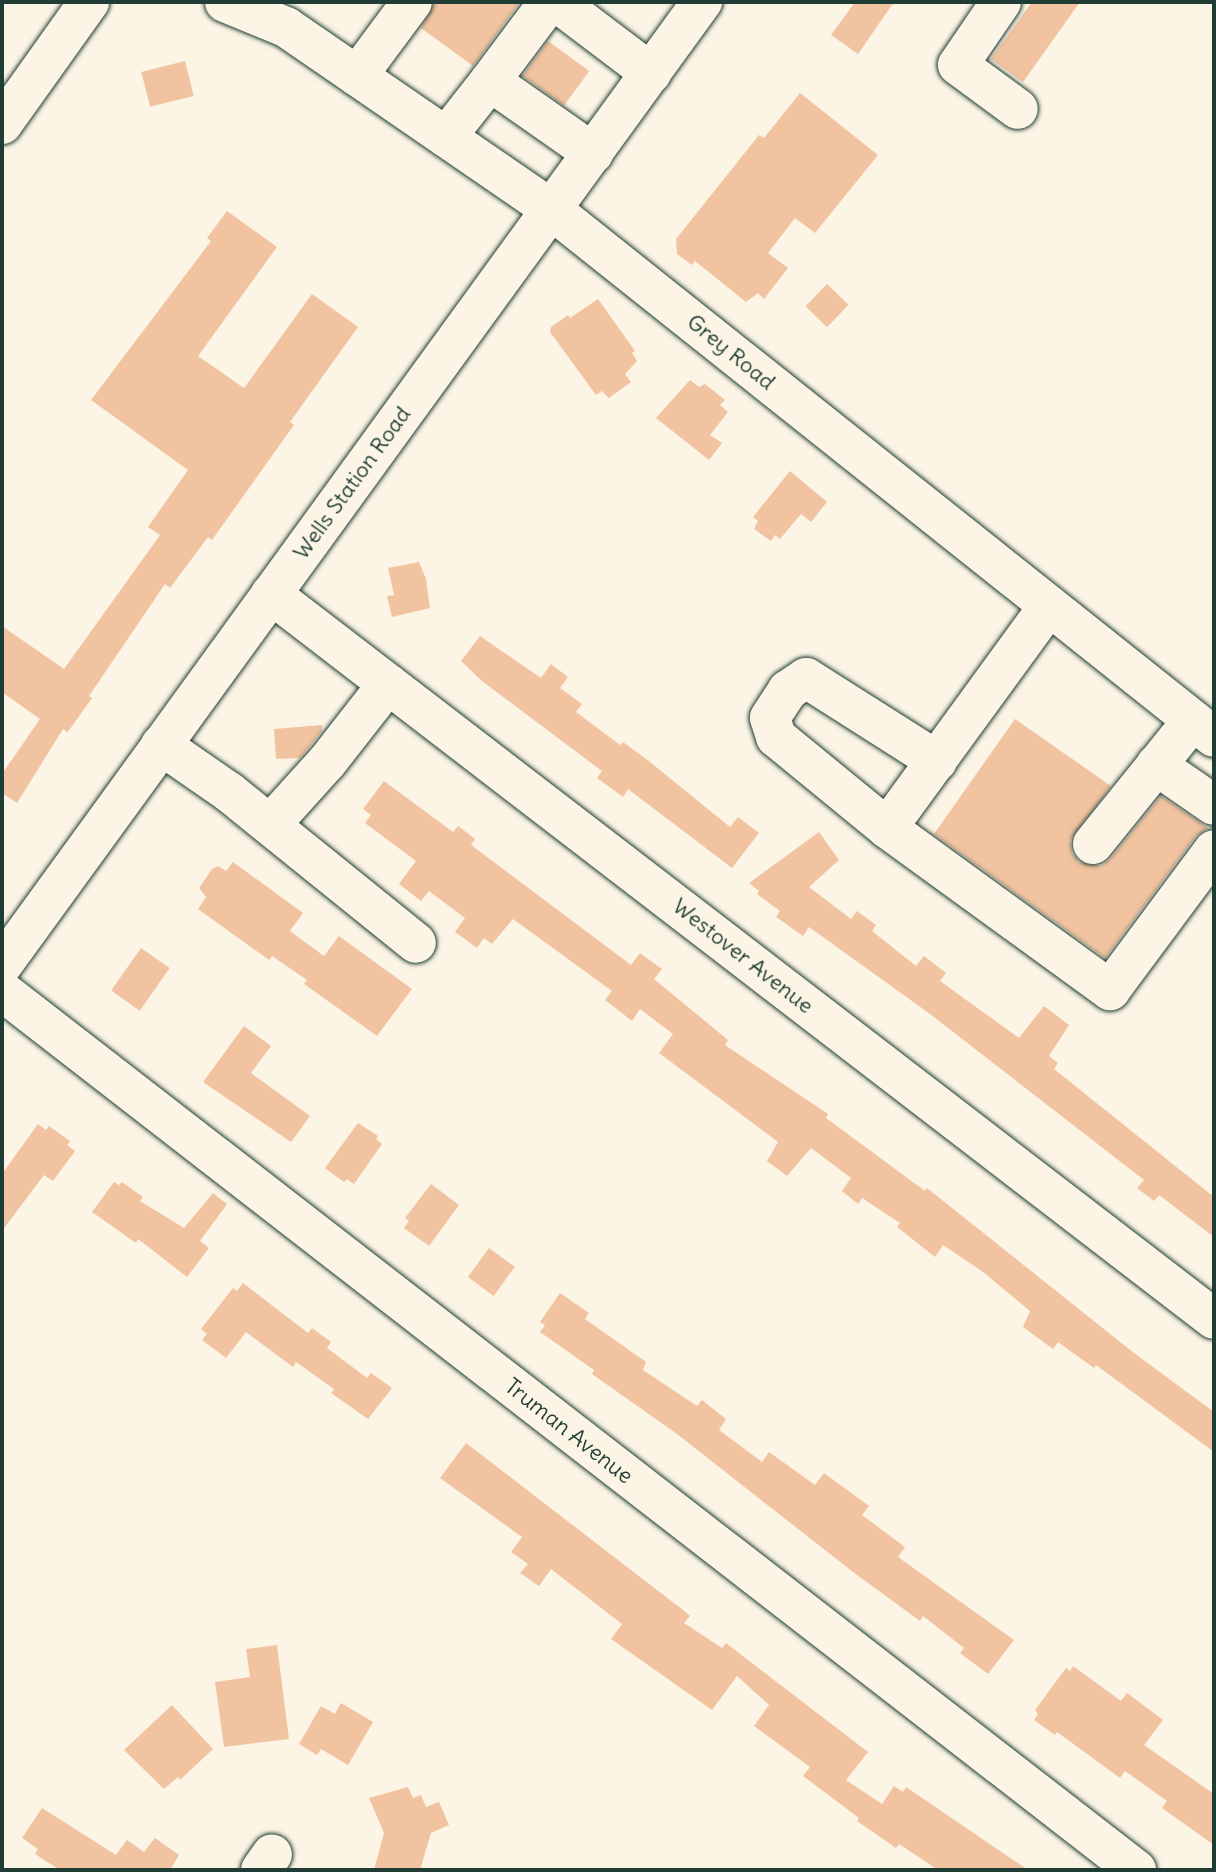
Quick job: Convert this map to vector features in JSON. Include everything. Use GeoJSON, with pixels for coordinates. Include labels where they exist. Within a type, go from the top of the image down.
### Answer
{"type":"FeatureCollection","features":[{"type":"Feature","properties":{"kind":"street"},"geometry":{"type":"LineString","coordinates":[[2,124],[89,2]]}},
{"type":"Feature","properties":{"kind":"street","name":"Grey Road"},"geometry":{"type":"LineString","coordinates":[[225,2],[286,27],[552,210],[1204,728]]}},
{"type":"Feature","properties":{"kind":"street"},"geometry":{"type":"LineString","coordinates":[[357,76],[412,2]]}},
{"type":"Feature","properties":{"kind":"street"},"geometry":{"type":"LineString","coordinates":[[446,137],[549,2]]}},
{"type":"Feature","properties":{"kind":"street"},"geometry":{"type":"LineString","coordinates":[[557,2],[651,73]]}},
{"type":"Feature","properties":{"kind":"street","name":"Wells Station Road"},"geometry":{"type":"LineString","coordinates":[[2,965],[702,2]]}},
{"type":"Feature","properties":{"kind":"street"},"geometry":{"type":"LineString","coordinates":[[1001,2],[958,65],[1018,109]]}},
{"type":"Feature","properties":{"kind":"street"},"geometry":{"type":"LineString","coordinates":[[490,81],[593,153]]}},
{"type":"Feature","properties":{"kind":"street","name":"Westover Avenue"},"geometry":{"type":"LineString","coordinates":[[271,594],[1214,1319]]}},
{"type":"Feature","properties":{"kind":"street"},"geometry":{"type":"LineString","coordinates":[[887,828],[1049,606]]}},
{"type":"Feature","properties":{"kind":"street"},"geometry":{"type":"LineString","coordinates":[[937,761],[806,678],[788,690],[770,718],[776,737],[887,828],[1110,990],[1214,850]]}},
{"type":"Feature","properties":{"kind":"street"},"geometry":{"type":"LineString","coordinates":[[270,825],[327,762],[388,684]]}},
{"type":"Feature","properties":{"kind":"street"},"geometry":{"type":"LineString","coordinates":[[1093,844],[1156,765],[1204,728]]}},
{"type":"Feature","properties":{"kind":"street"},"geometry":{"type":"LineString","coordinates":[[161,745],[270,825],[416,943]]}},
{"type":"Feature","properties":{"kind":"street"},"geometry":{"type":"LineString","coordinates":[[1156,765],[1214,805]]}},
{"type":"Feature","properties":{"kind":"street","name":"Truman Avenue"},"geometry":{"type":"LineString","coordinates":[[2,991],[1136,1870]]}},
{"type":"Feature","properties":{"kind":"building"},"geometry":{"type":"Polygon","coordinates":[[[435,2],[520,2],[473,66],[421,28],[435,2]]]}},
{"type":"Feature","properties":{"kind":"building"},"geometry":{"type":"Polygon","coordinates":[[[855,2],[894,2],[858,54],[831,35],[855,2]]]}},
{"type":"Feature","properties":{"kind":"building"},"geometry":{"type":"Polygon","coordinates":[[[1032,2],[1080,2],[1023,82],[991,59],[1032,2]]]}},
{"type":"Feature","properties":{"kind":"building"},"geometry":{"type":"Polygon","coordinates":[[[548,41],[589,71],[564,106],[523,76],[548,41]]]}},
{"type":"Feature","properties":{"kind":"building"},"geometry":{"type":"Polygon","coordinates":[[[185,61],[194,96],[150,107],[141,72],[185,61]]]}},
{"type":"Feature","properties":{"kind":"building"},"geometry":{"type":"Polygon","coordinates":[[[800,93],[878,155],[815,233],[795,218],[768,253],[788,268],[764,299],[758,293],[746,302],[695,261],[692,265],[677,254],[676,239],[759,135],[764,138],[800,93]]]}},
{"type":"Feature","properties":{"kind":"building"},"geometry":{"type":"Polygon","coordinates":[[[227,211],[277,247],[198,356],[244,388],[312,294],[358,327],[290,422],[294,425],[212,540],[208,537],[170,588],[165,584],[89,696],[92,698],[70,729],[67,732],[63,729],[17,803],[2,793],[2,774],[40,719],[2,692],[2,626],[64,669],[160,535],[148,527],[188,470],[91,400],[211,241],[207,238],[227,211]]]}},
{"type":"Feature","properties":{"kind":"building"},"geometry":{"type":"Polygon","coordinates":[[[827,284],[849,305],[827,327],[805,306],[827,284]]]}},
{"type":"Feature","properties":{"kind":"building"},"geometry":{"type":"Polygon","coordinates":[[[598,299],[635,351],[632,353],[637,361],[625,374],[631,382],[609,398],[602,391],[596,395],[550,332],[551,327],[568,315],[570,318],[598,299]]]}},
{"type":"Feature","properties":{"kind":"building"},"geometry":{"type":"Polygon","coordinates":[[[690,380],[699,387],[705,384],[725,400],[720,405],[728,412],[710,435],[722,443],[709,460],[656,418],[690,380]]]}},
{"type":"Feature","properties":{"kind":"building"},"geometry":{"type":"Polygon","coordinates":[[[790,471],[827,502],[811,522],[801,514],[780,539],[775,535],[771,541],[754,529],[758,521],[753,517],[790,471]]]}},
{"type":"Feature","properties":{"kind":"building"},"geometry":{"type":"Polygon","coordinates":[[[419,562],[426,579],[430,608],[392,617],[387,596],[394,595],[388,568],[419,562]]]}},
{"type":"Feature","properties":{"kind":"building"},"geometry":{"type":"Polygon","coordinates":[[[480,636],[541,678],[551,664],[568,677],[560,688],[582,704],[576,712],[620,745],[623,742],[650,762],[730,827],[738,817],[759,833],[732,868],[628,789],[623,797],[597,778],[602,771],[482,681],[461,661],[480,636]]]}},
{"type":"Feature","properties":{"kind":"building"},"geometry":{"type":"Polygon","coordinates":[[[1015,719],[1111,786],[1070,840],[1072,853],[1079,862],[1101,866],[1110,859],[1161,796],[1208,828],[1196,836],[1105,958],[934,834],[1015,719]]]}},
{"type":"Feature","properties":{"kind":"building"},"geometry":{"type":"Polygon","coordinates":[[[322,725],[322,731],[300,758],[276,759],[274,729],[322,725]]]}},
{"type":"Feature","properties":{"kind":"building"},"geometry":{"type":"Polygon","coordinates":[[[384,781],[453,832],[458,826],[475,839],[471,845],[631,965],[640,953],[662,969],[654,979],[728,1040],[725,1045],[828,1114],[826,1118],[925,1191],[927,1188],[1134,1353],[1214,1412],[1214,1452],[1096,1365],[1094,1368],[1058,1342],[1053,1349],[1023,1327],[1030,1311],[983,1272],[943,1245],[935,1257],[897,1227],[900,1223],[862,1198],[858,1204],[842,1191],[851,1178],[811,1148],[787,1176],[767,1161],[778,1142],[659,1053],[673,1034],[640,1009],[632,1021],[605,1000],[612,991],[513,919],[492,944],[484,938],[477,948],[455,932],[465,918],[429,891],[421,901],[399,884],[416,861],[365,823],[371,815],[363,809],[384,781]]]}},
{"type":"Feature","properties":{"kind":"building"},"geometry":{"type":"Polygon","coordinates":[[[819,832],[839,860],[809,887],[851,919],[857,911],[876,925],[872,931],[916,966],[924,956],[946,973],[940,981],[1019,1038],[1044,1006],[1069,1025],[1049,1056],[1058,1063],[1054,1069],[1214,1197],[1214,1237],[1159,1195],[1154,1201],[1137,1188],[1144,1180],[930,1014],[809,927],[803,936],[776,917],[780,911],[757,894],[759,891],[749,883],[819,832]]]}},
{"type":"Feature","properties":{"kind":"building"},"geometry":{"type":"Polygon","coordinates":[[[233,862],[303,913],[290,931],[324,956],[339,936],[412,989],[377,1036],[304,984],[307,980],[272,956],[269,960],[198,909],[206,897],[199,888],[212,869],[218,866],[226,871],[233,862]]]}},
{"type":"Feature","properties":{"kind":"building"},"geometry":{"type":"Polygon","coordinates":[[[141,948],[170,968],[140,1011],[111,991],[141,948]]]}},
{"type":"Feature","properties":{"kind":"building"},"geometry":{"type":"Polygon","coordinates":[[[244,1026],[271,1046],[251,1073],[310,1116],[291,1142],[203,1082],[244,1026]]]}},
{"type":"Feature","properties":{"kind":"building"},"geometry":{"type":"Polygon","coordinates":[[[358,1123],[378,1136],[376,1139],[382,1144],[354,1184],[347,1179],[344,1182],[325,1168],[358,1123]]]}},
{"type":"Feature","properties":{"kind":"building"},"geometry":{"type":"Polygon","coordinates":[[[38,1124],[46,1130],[49,1126],[70,1141],[67,1145],[75,1151],[53,1181],[44,1175],[2,1231],[2,1174],[38,1124]]]}},
{"type":"Feature","properties":{"kind":"building"},"geometry":{"type":"Polygon","coordinates":[[[114,1182],[119,1185],[122,1182],[143,1197],[140,1201],[184,1228],[213,1193],[227,1204],[200,1241],[209,1248],[187,1277],[138,1239],[136,1243],[92,1212],[114,1182]]]}},
{"type":"Feature","properties":{"kind":"building"},"geometry":{"type":"Polygon","coordinates":[[[431,1184],[459,1205],[429,1246],[404,1228],[409,1221],[405,1218],[431,1184]]]}},
{"type":"Feature","properties":{"kind":"building"},"geometry":{"type":"Polygon","coordinates":[[[489,1248],[515,1267],[494,1296],[468,1277],[489,1248]]]}},
{"type":"Feature","properties":{"kind":"building"},"geometry":{"type":"Polygon","coordinates":[[[243,1283],[308,1333],[312,1328],[331,1342],[327,1348],[367,1378],[371,1373],[392,1388],[368,1419],[331,1393],[334,1389],[296,1362],[293,1367],[246,1332],[226,1358],[202,1340],[207,1334],[201,1329],[233,1288],[237,1291],[243,1283]]]}},
{"type":"Feature","properties":{"kind":"building"},"geometry":{"type":"Polygon","coordinates":[[[560,1293],[589,1313],[585,1319],[646,1362],[643,1370],[697,1406],[702,1400],[726,1419],[719,1430],[762,1462],[769,1452],[815,1485],[824,1473],[869,1506],[862,1515],[905,1547],[898,1557],[1014,1640],[988,1674],[960,1653],[964,1648],[923,1616],[920,1621],[853,1572],[677,1434],[592,1374],[594,1370],[540,1332],[545,1325],[540,1322],[560,1293]]]}},
{"type":"Feature","properties":{"kind":"building"},"geometry":{"type":"Polygon","coordinates":[[[466,1443],[683,1610],[690,1616],[684,1623],[722,1648],[726,1643],[868,1752],[846,1780],[882,1804],[894,1786],[903,1792],[906,1787],[1028,1870],[938,1870],[899,1844],[896,1848],[857,1821],[859,1818],[803,1776],[810,1767],[754,1726],[769,1705],[737,1676],[712,1710],[611,1639],[622,1624],[551,1569],[539,1586],[520,1573],[528,1564],[511,1552],[522,1537],[440,1478],[466,1443]]]}},
{"type":"Feature","properties":{"kind":"building"},"geometry":{"type":"Polygon","coordinates":[[[277,1645],[289,1739],[224,1747],[215,1682],[250,1677],[246,1649],[277,1645]]]}},
{"type":"Feature","properties":{"kind":"building"},"geometry":{"type":"Polygon","coordinates":[[[1073,1666],[1121,1701],[1127,1693],[1163,1720],[1144,1745],[1214,1794],[1214,1845],[1162,1808],[1167,1801],[1125,1771],[1120,1778],[1057,1732],[1055,1735],[1034,1720],[1038,1714],[1035,1710],[1066,1668],[1070,1671],[1073,1666]]]}},
{"type":"Feature","properties":{"kind":"building"},"geometry":{"type":"Polygon","coordinates":[[[341,1703],[373,1722],[348,1765],[321,1749],[317,1755],[299,1744],[321,1706],[335,1714],[341,1703]]]}},
{"type":"Feature","properties":{"kind":"building"},"geometry":{"type":"Polygon","coordinates":[[[172,1705],[213,1749],[180,1780],[178,1777],[164,1789],[124,1750],[172,1705]]]}},
{"type":"Feature","properties":{"kind":"building"},"geometry":{"type":"Polygon","coordinates":[[[408,1787],[413,1798],[421,1795],[426,1807],[439,1802],[449,1825],[431,1833],[420,1870],[374,1870],[384,1833],[369,1798],[408,1787]]]}},
{"type":"Feature","properties":{"kind":"building"},"geometry":{"type":"Polygon","coordinates":[[[42,1808],[116,1855],[127,1840],[144,1852],[155,1838],[179,1855],[170,1870],[60,1870],[35,1854],[38,1849],[22,1838],[42,1808]]]}}]}
